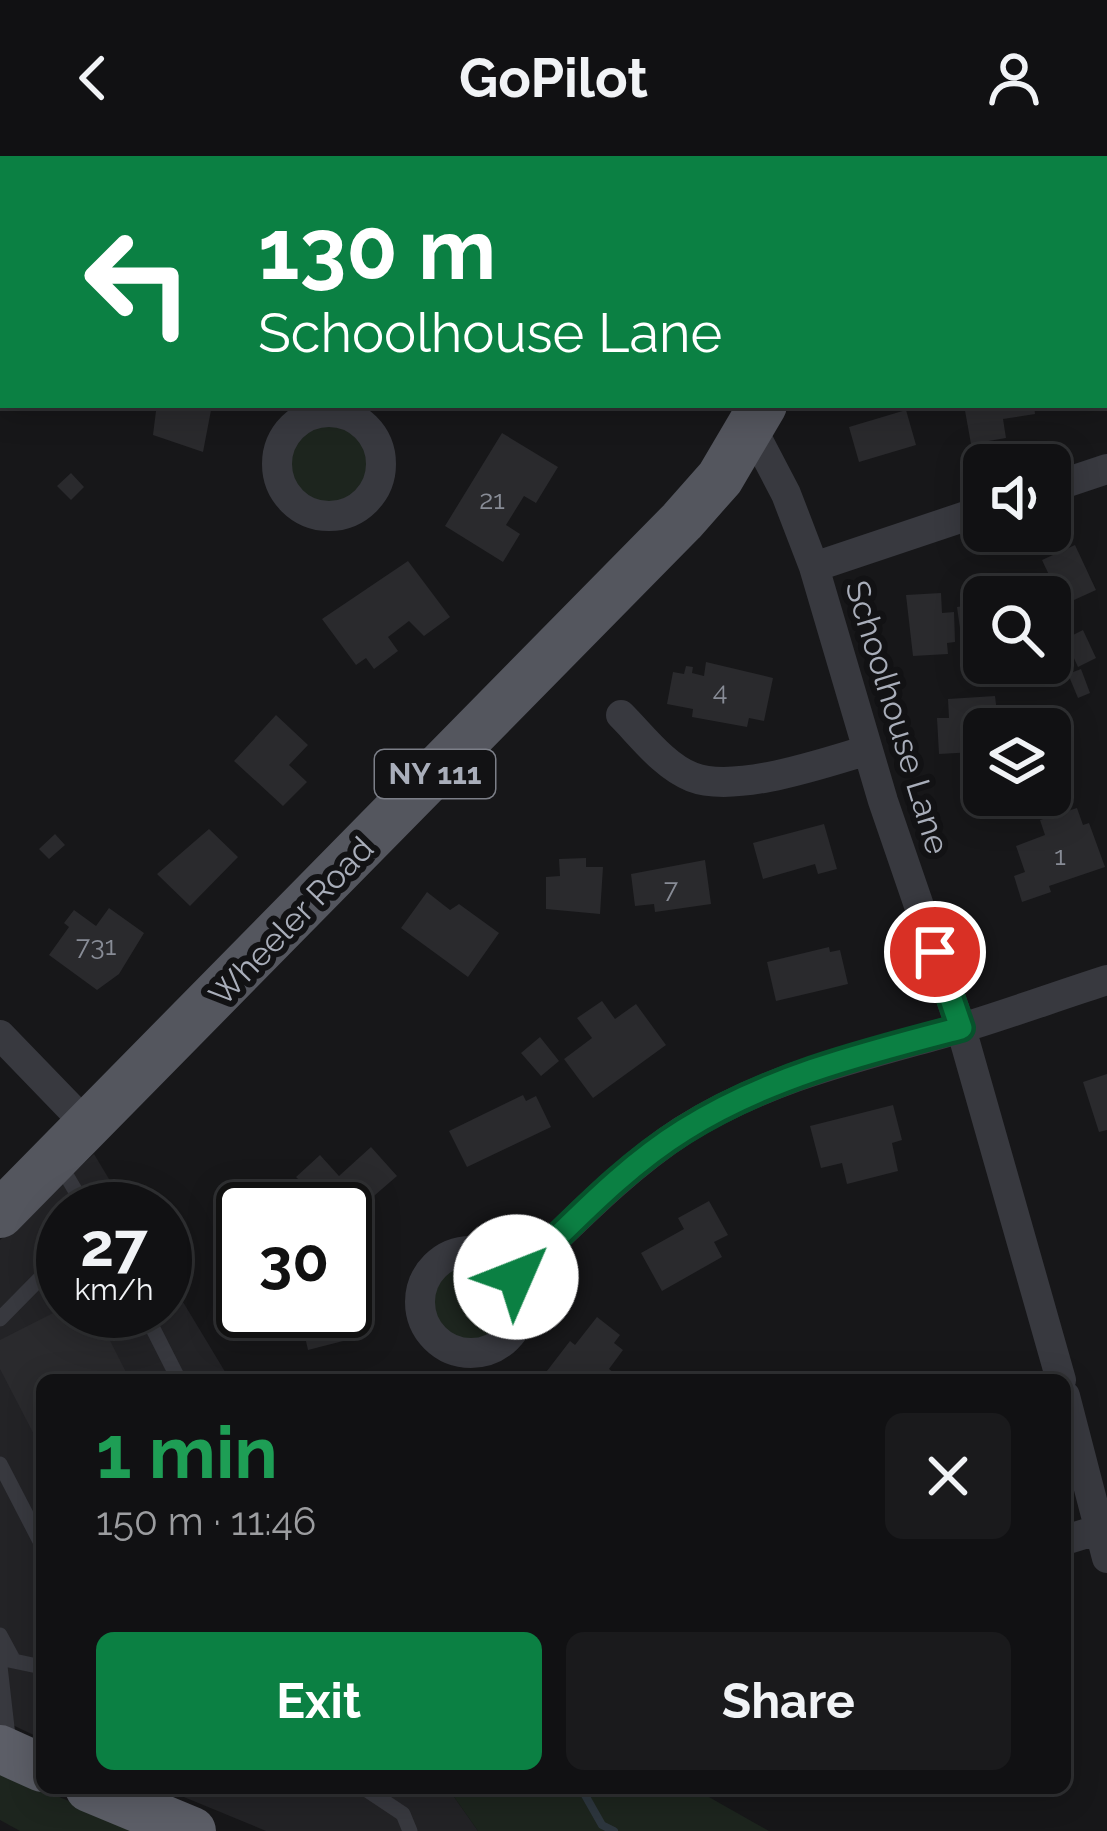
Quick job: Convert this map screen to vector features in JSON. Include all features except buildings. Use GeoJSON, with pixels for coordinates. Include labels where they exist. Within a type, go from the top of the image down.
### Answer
{"type":"FeatureCollection","features":[{"type":"Feature","properties":{"kind":"highway"},"geometry":{"type":"LineString","coordinates":[[103,1794],[192,1831]]}},
{"type":"Feature","properties":{"kind":"main road","name":"Wheeler Road"},"geometry":{"type":"LineString","coordinates":[[0,1214],[682,521],[720,478],[757,416]]}},
{"type":"Feature","properties":{"kind":"street","name":"Schoolhouse Lane"},"geometry":{"type":"LineString","coordinates":[[757,416],[814,567],[868,750],[961,1028],[1059,1374]]}},
{"type":"Feature","properties":{"kind":"street"},"geometry":{"type":"LineString","coordinates":[[1071,481],[1107,469]]}},
{"type":"Feature","properties":{"kind":"street"},"geometry":{"type":"LineString","coordinates":[[814,567],[963,517]]}},
{"type":"Feature","properties":{"kind":"street"},"geometry":{"type":"LineString","coordinates":[[621,715],[682,772],[709,782],[758,777],[868,750]]}},
{"type":"Feature","properties":{"kind":"street"},"geometry":{"type":"LineString","coordinates":[[516,1277],[621,1178],[681,1132],[748,1095],[836,1061],[961,1028],[1107,980]]}},
{"type":"Feature","properties":{"kind":"street"},"geometry":{"type":"LineString","coordinates":[[0,1036],[72,1143]]}},
{"type":"Feature","properties":{"kind":"street"},"geometry":{"type":"LineString","coordinates":[[1071,1418],[1104,1538],[1071,1540]]}},
{"type":"Feature","properties":{"kind":"lane"},"geometry":{"type":"LineString","coordinates":[[72,1143],[80,1182]]}},
{"type":"Feature","properties":{"kind":"lane"},"geometry":{"type":"LineString","coordinates":[[0,1319],[36,1282]]}},
{"type":"Feature","properties":{"kind":"lane"},"geometry":{"type":"LineString","coordinates":[[158,1338],[176,1374]]}},
{"type":"Feature","properties":{"kind":"lane"},"geometry":{"type":"LineString","coordinates":[[0,1464],[36,1533]]}},
{"type":"Feature","properties":{"kind":"lane"},"geometry":{"type":"LineString","coordinates":[[0,1635],[17,1757]]}},
{"type":"Feature","properties":{"kind":"lane"},"geometry":{"type":"LineString","coordinates":[[4,1661],[36,1666]]}},
{"type":"Feature","properties":{"kind":"lane"},"geometry":{"type":"LineString","coordinates":[[373,1794],[403,1814],[410,1831]]}},
{"type":"Feature","properties":{"kind":"shaded area"},"geometry":{"type":"Polygon","coordinates":[[[327,424],[355,436],[367,464],[355,492],[327,504],[299,492],[287,464],[299,436],[327,424]]]}},
{"type":"Feature","properties":{"kind":"shaded area"},"geometry":{"type":"Polygon","coordinates":[[[94,1154],[111,1182],[63,1182],[94,1154]]]}},
{"type":"Feature","properties":{"kind":"shaded area"},"geometry":{"type":"Polygon","coordinates":[[[36,1207],[36,1338],[192,1338],[192,1317],[226,1374],[36,1374],[36,1736],[0,1719],[0,1240],[36,1207]]]}},
{"type":"Feature","properties":{"kind":"shaded area"},"geometry":{"type":"Polygon","coordinates":[[[471,1260],[500,1272],[512,1301],[500,1330],[471,1342],[442,1330],[430,1301],[442,1272],[471,1260]]]}},
{"type":"Feature","properties":{"kind":"shaded area"},"geometry":{"type":"Polygon","coordinates":[[[0,1772],[36,1787],[36,1794],[52,1794],[140,1831],[20,1831],[0,1820],[0,1772]]]}},
{"type":"Feature","properties":{"kind":"shaded area"},"geometry":{"type":"Polygon","coordinates":[[[177,1794],[452,1794],[478,1831],[266,1831],[177,1794]]]}},
{"type":"Feature","properties":{"kind":"shaded area"},"geometry":{"type":"Polygon","coordinates":[[[452,1794],[704,1794],[769,1831],[478,1831],[452,1794]]]}},
{"type":"Feature","properties":{"kind":"waterway"},"geometry":{"type":"LineString","coordinates":[[584,1794],[602,1825],[614,1831]]}},
{"type":"Feature","properties":{"kind":"route"},"geometry":{"type":"LineString","coordinates":[[516,1277],[621,1178],[681,1132],[748,1095],[836,1061],[961,1028],[935,952]]}}]}
